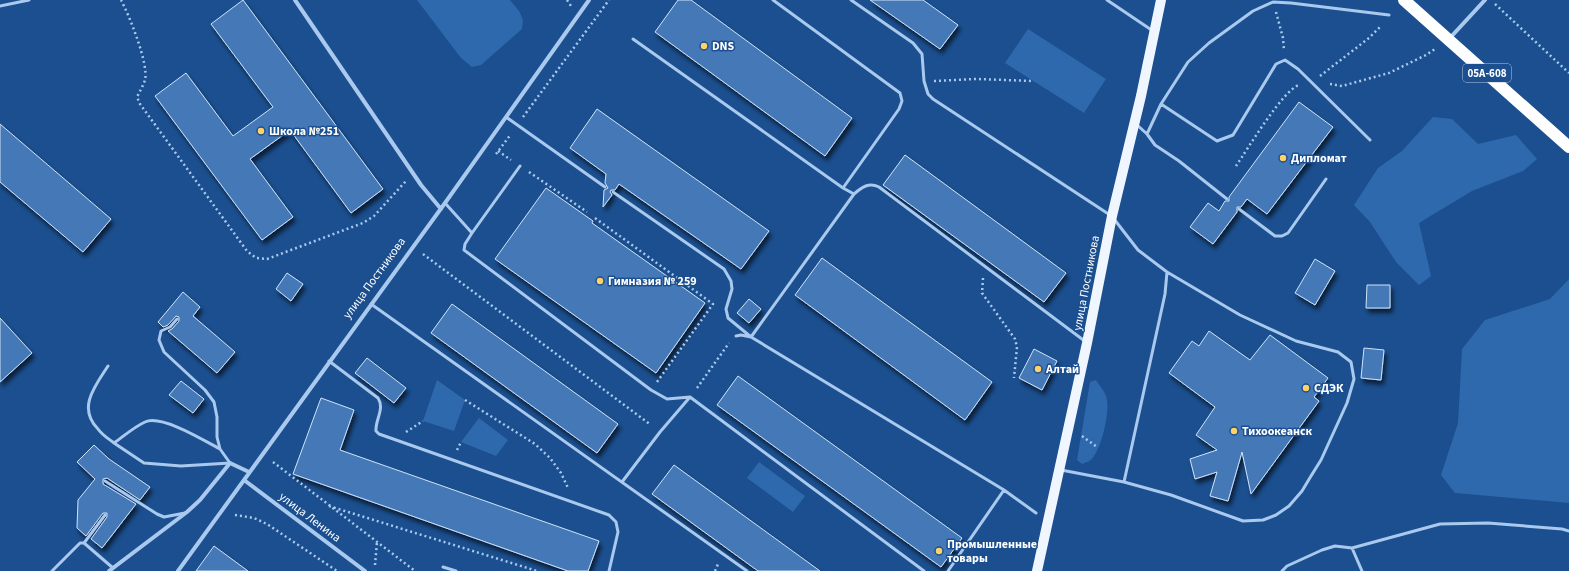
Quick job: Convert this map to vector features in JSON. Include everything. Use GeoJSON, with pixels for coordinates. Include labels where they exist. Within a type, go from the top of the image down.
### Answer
{"type":"FeatureCollection","features":[{"type":"Feature","properties":{"kind":"highway","name":"05А-608"},"geometry":{"type":"LineString","coordinates":[[1404,0],[1569,147]]}},
{"type":"Feature","properties":{"kind":"main road","name":"улица Постникова"},"geometry":{"type":"LineString","coordinates":[[1038,571],[1087,343],[1112,216],[1162,0]]}},
{"type":"Feature","properties":{"kind":"street"},"geometry":{"type":"LineString","coordinates":[[295,0],[440,209]]}},
{"type":"Feature","properties":{"kind":"street","name":"улица Постникова"},"geometry":{"type":"LineString","coordinates":[[178,571],[445,203],[589,0]]}},
{"type":"Feature","properties":{"kind":"street"},"geometry":{"type":"LineString","coordinates":[[1448,40],[1486,0]]}},
{"type":"Feature","properties":{"kind":"street"},"geometry":{"type":"LineString","coordinates":[[109,571],[200,500],[230,463],[249,472]]}},
{"type":"Feature","properties":{"kind":"street","name":"улица Ленина"},"geometry":{"type":"LineString","coordinates":[[244,480],[365,571]]}},
{"type":"Feature","properties":{"kind":"lane"},"geometry":{"type":"LineString","coordinates":[[0,6],[29,0]]}},
{"type":"Feature","properties":{"kind":"lane"},"geometry":{"type":"LineString","coordinates":[[773,0],[900,93],[902,102],[899,109],[843,188]]}},
{"type":"Feature","properties":{"kind":"lane"},"geometry":{"type":"LineString","coordinates":[[851,0],[913,43],[922,54],[924,81],[928,94],[933,99],[1112,216],[1138,250],[1167,272],[1240,315],[1296,341],[1338,352],[1351,362],[1354,379],[1347,403],[1322,460],[1302,491],[1289,506],[1276,515],[1263,520],[1243,521],[1170,495],[1124,482],[1060,470]]}},
{"type":"Feature","properties":{"kind":"lane"},"geometry":{"type":"LineString","coordinates":[[1107,0],[1155,32]]}},
{"type":"Feature","properties":{"kind":"lane"},"geometry":{"type":"LineString","coordinates":[[1147,134],[1161,104],[1188,62],[1209,43],[1253,11],[1273,2],[1291,2],[1390,14]]}},
{"type":"Feature","properties":{"kind":"lane"},"geometry":{"type":"LineString","coordinates":[[633,39],[843,188],[854,194]]}},
{"type":"Feature","properties":{"kind":"lane"},"geometry":{"type":"LineString","coordinates":[[1161,104],[1217,141],[1233,135],[1276,64],[1285,60],[1298,69],[1370,140]]}},
{"type":"Feature","properties":{"kind":"lane"},"geometry":{"type":"LineString","coordinates":[[506,117],[605,187]]}},
{"type":"Feature","properties":{"kind":"lane"},"geometry":{"type":"LineString","coordinates":[[1134,123],[1147,134],[1155,145],[1227,199]]}},
{"type":"Feature","properties":{"kind":"lane"},"geometry":{"type":"LineString","coordinates":[[520,166],[472,233],[465,244],[464,250],[651,390],[667,399],[690,398],[924,571]]}},
{"type":"Feature","properties":{"kind":"lane"},"geometry":{"type":"LineString","coordinates":[[1239,209],[1275,236],[1282,236],[1288,233],[1326,179]]}},
{"type":"Feature","properties":{"kind":"lane"},"geometry":{"type":"LineString","coordinates":[[751,337],[854,194],[862,187],[875,185],[1087,343]]}},
{"type":"Feature","properties":{"kind":"lane"},"geometry":{"type":"LineString","coordinates":[[613,192],[724,269],[731,281],[732,289],[726,309],[728,318],[751,337],[1004,490],[1036,513]]}},
{"type":"Feature","properties":{"kind":"lane"},"geometry":{"type":"LineString","coordinates":[[445,203],[472,233]]}},
{"type":"Feature","properties":{"kind":"lane"},"geometry":{"type":"LineString","coordinates":[[1124,482],[1166,294],[1167,272]]}},
{"type":"Feature","properties":{"kind":"lane"},"geometry":{"type":"LineString","coordinates":[[371,304],[746,571]]}},
{"type":"Feature","properties":{"kind":"lane"},"geometry":{"type":"LineString","coordinates":[[177,319],[170,326],[161,331],[158,340],[164,352],[206,390],[214,402],[218,417],[217,437],[220,450]]}},
{"type":"Feature","properties":{"kind":"lane"},"geometry":{"type":"LineString","coordinates":[[736,336],[741,335],[751,337]]}},
{"type":"Feature","properties":{"kind":"lane"},"geometry":{"type":"LineString","coordinates":[[330,361],[378,398],[381,407],[376,432],[609,515],[616,522],[618,532],[609,571]]}},
{"type":"Feature","properties":{"kind":"lane"},"geometry":{"type":"LineString","coordinates":[[108,366],[94,388],[87,412],[97,429],[114,443],[144,462],[181,466],[230,463]]}},
{"type":"Feature","properties":{"kind":"lane"},"geometry":{"type":"LineString","coordinates":[[622,482],[660,432],[690,398]]}},
{"type":"Feature","properties":{"kind":"lane"},"geometry":{"type":"LineString","coordinates":[[114,443],[146,421],[156,421],[171,425],[190,433],[220,450],[230,463]]}},
{"type":"Feature","properties":{"kind":"lane"},"geometry":{"type":"LineString","coordinates":[[105,481],[164,517],[185,513]]}},
{"type":"Feature","properties":{"kind":"lane"},"geometry":{"type":"LineString","coordinates":[[948,571],[1004,490]]}},
{"type":"Feature","properties":{"kind":"lane"},"geometry":{"type":"LineString","coordinates":[[52,571],[74,547],[80,543],[84,543],[105,515]]}},
{"type":"Feature","properties":{"kind":"lane"},"geometry":{"type":"LineString","coordinates":[[1282,571],[1287,566],[1322,550],[1336,546],[1352,548],[1440,524],[1488,523],[1562,529],[1569,531]]}},
{"type":"Feature","properties":{"kind":"lane"},"geometry":{"type":"LineString","coordinates":[[84,543],[113,568]]}},
{"type":"Feature","properties":{"kind":"lane"},"geometry":{"type":"LineString","coordinates":[[1352,548],[1362,571]]}},
{"type":"Feature","properties":{"kind":"lane"},"geometry":{"type":"LineString","coordinates":[[443,567],[456,571]]}},
{"type":"Feature","properties":{"kind":"path"},"geometry":{"type":"LineString","coordinates":[[121,0],[133,27],[144,69],[145,79],[137,97],[140,104],[247,251],[256,258],[267,259],[363,223],[374,216],[414,173]]}},
{"type":"Feature","properties":{"kind":"path"},"geometry":{"type":"LineString","coordinates":[[1490,0],[1569,73]]}},
{"type":"Feature","properties":{"kind":"path"},"geometry":{"type":"LineString","coordinates":[[1273,2],[1283,38]]}},
{"type":"Feature","properties":{"kind":"path"},"geometry":{"type":"LineString","coordinates":[[1311,82],[1342,86],[1389,73],[1426,56],[1448,40]]}},
{"type":"Feature","properties":{"kind":"path"},"geometry":{"type":"LineString","coordinates":[[924,81],[976,79],[1034,81]]}},
{"type":"Feature","properties":{"kind":"path"},"geometry":{"type":"LineString","coordinates":[[498,151],[587,212]]}},
{"type":"Feature","properties":{"kind":"path"},"geometry":{"type":"LineString","coordinates":[[595,218],[713,304],[651,390]]}},
{"type":"Feature","properties":{"kind":"path"},"geometry":{"type":"LineString","coordinates":[[422,254],[660,432]]}},
{"type":"Feature","properties":{"kind":"path"},"geometry":{"type":"LineString","coordinates":[[982,293],[1015,338],[1017,346],[1014,378]]}},
{"type":"Feature","properties":{"kind":"path"},"geometry":{"type":"LineString","coordinates":[[690,398],[731,340],[736,336]]}},
{"type":"Feature","properties":{"kind":"path"},"geometry":{"type":"LineString","coordinates":[[465,400],[535,444],[550,458],[561,473],[576,503]]}},
{"type":"Feature","properties":{"kind":"path"},"geometry":{"type":"LineString","coordinates":[[395,439],[423,421]]}},
{"type":"Feature","properties":{"kind":"path"},"geometry":{"type":"LineString","coordinates":[[273,462],[415,571]]}},
{"type":"Feature","properties":{"kind":"path"},"geometry":{"type":"LineString","coordinates":[[329,506],[537,571]]}},
{"type":"Feature","properties":{"kind":"path"},"geometry":{"type":"LineString","coordinates":[[235,515],[254,518],[267,524],[337,571]]}},
{"type":"Feature","properties":{"kind":"path"},"geometry":{"type":"LineString","coordinates":[[374,571],[377,542]]}},
{"type":"Feature","properties":{"kind":"shaded area"},"geometry":{"type":"Polygon","coordinates":[[[417,0],[510,0],[519,11],[523,20],[522,29],[481,65],[472,67],[461,58],[417,0]]]}},
{"type":"Feature","properties":{"kind":"shaded area"},"geometry":{"type":"Polygon","coordinates":[[[1028,29],[1106,79],[1084,113],[1005,63],[1028,29]]]}},
{"type":"Feature","properties":{"kind":"shaded area"},"geometry":{"type":"Polygon","coordinates":[[[1433,117],[1452,119],[1478,144],[1516,135],[1537,159],[1523,171],[1472,191],[1419,223],[1431,276],[1419,285],[1396,262],[1370,222],[1354,205],[1378,168],[1402,151],[1433,117]]]}},
{"type":"Feature","properties":{"kind":"shaded area"},"geometry":{"type":"Polygon","coordinates":[[[1569,279],[1569,503],[1455,493],[1441,475],[1458,423],[1462,349],[1485,320],[1550,299],[1569,279]]]}},
{"type":"Feature","properties":{"kind":"shaded area"},"geometry":{"type":"Polygon","coordinates":[[[437,380],[465,400],[454,431],[423,421],[437,380]]]}},
{"type":"Feature","properties":{"kind":"shaded area"},"geometry":{"type":"Polygon","coordinates":[[[1096,380],[1106,396],[1107,418],[1103,436],[1097,451],[1092,459],[1082,464],[1077,460],[1090,382],[1096,380]]]}},
{"type":"Feature","properties":{"kind":"shaded area"},"geometry":{"type":"Polygon","coordinates":[[[479,418],[508,440],[496,456],[461,442],[479,418]]]}},
{"type":"Feature","properties":{"kind":"shaded area"},"geometry":{"type":"Polygon","coordinates":[[[759,462],[805,496],[793,512],[747,478],[759,462]]]}},
{"type":"Feature","properties":{"kind":"building"},"geometry":{"type":"Polygon","coordinates":[[[243,0],[383,189],[351,213],[290,130],[250,159],[293,217],[262,240],[155,96],[186,73],[233,136],[273,107],[211,24],[243,0]]]}},
{"type":"Feature","properties":{"kind":"building"},"geometry":{"type":"Polygon","coordinates":[[[678,0],[691,0],[852,118],[825,156],[655,32],[678,0]]]}},
{"type":"Feature","properties":{"kind":"building"},"geometry":{"type":"Polygon","coordinates":[[[870,0],[923,0],[958,25],[940,49],[870,0]]]}},
{"type":"Feature","properties":{"kind":"building","name":"Дипломат"},"geometry":{"type":"Polygon","coordinates":[[[1299,102],[1333,127],[1267,214],[1247,199],[1241,207],[1237,207],[1237,212],[1213,244],[1190,227],[1208,203],[1219,211],[1225,201],[1229,201],[1229,197],[1299,102]]]}},
{"type":"Feature","properties":{"kind":"building"},"geometry":{"type":"Polygon","coordinates":[[[597,109],[769,231],[741,269],[619,184],[615,190],[611,190],[610,192],[612,195],[603,207],[604,190],[608,188],[605,183],[606,174],[570,148],[597,109]]]}},
{"type":"Feature","properties":{"kind":"building"},"geometry":{"type":"Polygon","coordinates":[[[0,124],[111,219],[83,252],[0,182],[0,124]]]}},
{"type":"Feature","properties":{"kind":"building"},"geometry":{"type":"Polygon","coordinates":[[[905,155],[1066,273],[1044,302],[883,185],[905,155]]]}},
{"type":"Feature","properties":{"kind":"building","name":"Гимназия № 259"},"geometry":{"type":"Polygon","coordinates":[[[546,188],[593,221],[592,223],[705,303],[656,373],[495,259],[546,188]]]}},
{"type":"Feature","properties":{"kind":"building"},"geometry":{"type":"Polygon","coordinates":[[[822,258],[992,382],[965,420],[795,295],[822,258]]]}},
{"type":"Feature","properties":{"kind":"building"},"geometry":{"type":"Polygon","coordinates":[[[1315,259],[1335,271],[1315,305],[1295,293],[1315,259]]]}},
{"type":"Feature","properties":{"kind":"building"},"geometry":{"type":"Polygon","coordinates":[[[287,273],[303,284],[291,301],[276,289],[287,273]]]}},
{"type":"Feature","properties":{"kind":"building"},"geometry":{"type":"Polygon","coordinates":[[[1367,285],[1390,285],[1390,308],[1366,308],[1367,285]]]}},
{"type":"Feature","properties":{"kind":"building"},"geometry":{"type":"Polygon","coordinates":[[[183,292],[200,307],[193,316],[235,352],[217,373],[168,331],[172,329],[179,321],[179,317],[176,316],[168,325],[163,327],[158,322],[183,292]]]}},
{"type":"Feature","properties":{"kind":"building"},"geometry":{"type":"Polygon","coordinates":[[[749,299],[761,309],[749,323],[737,313],[749,299]]]}},
{"type":"Feature","properties":{"kind":"building"},"geometry":{"type":"Polygon","coordinates":[[[452,304],[618,424],[597,453],[431,333],[452,304]]]}},
{"type":"Feature","properties":{"kind":"building"},"geometry":{"type":"Polygon","coordinates":[[[0,318],[32,353],[0,382],[0,318]]]}},
{"type":"Feature","properties":{"kind":"building"},"geometry":{"type":"Polygon","coordinates":[[[1209,331],[1250,360],[1270,335],[1328,378],[1314,397],[1319,401],[1251,494],[1242,452],[1228,501],[1210,496],[1217,472],[1195,479],[1190,459],[1217,450],[1196,435],[1215,407],[1169,373],[1192,341],[1199,346],[1209,331]]]}},
{"type":"Feature","properties":{"kind":"building"},"geometry":{"type":"Polygon","coordinates":[[[1364,348],[1384,350],[1381,380],[1361,378],[1364,348]]]}},
{"type":"Feature","properties":{"kind":"building","name":"Алтай"},"geometry":{"type":"Polygon","coordinates":[[[1034,349],[1057,361],[1042,390],[1019,378],[1034,349]]]}},
{"type":"Feature","properties":{"kind":"building"},"geometry":{"type":"Polygon","coordinates":[[[367,358],[406,388],[394,403],[355,373],[367,358]]]}},
{"type":"Feature","properties":{"kind":"building"},"geometry":{"type":"Polygon","coordinates":[[[738,376],[962,538],[941,567],[717,405],[738,376]]]}},
{"type":"Feature","properties":{"kind":"building"},"geometry":{"type":"Polygon","coordinates":[[[181,381],[204,399],[193,413],[169,395],[181,381]]]}},
{"type":"Feature","properties":{"kind":"building"},"geometry":{"type":"Polygon","coordinates":[[[321,398],[354,410],[340,450],[599,541],[588,571],[568,571],[293,474],[321,398]]]}},
{"type":"Feature","properties":{"kind":"building"},"geometry":{"type":"Polygon","coordinates":[[[94,445],[109,459],[150,487],[140,500],[107,478],[103,479],[103,484],[136,504],[102,548],[91,539],[107,517],[107,513],[103,513],[86,536],[77,528],[78,500],[95,479],[77,462],[94,445]]]}},
{"type":"Feature","properties":{"kind":"building"},"geometry":{"type":"Polygon","coordinates":[[[674,465],[820,571],[758,571],[652,494],[674,465]]]}},
{"type":"Feature","properties":{"kind":"building"},"geometry":{"type":"Polygon","coordinates":[[[214,546],[248,571],[196,571],[214,546]]]}},
{"type":"Feature","properties":{"kind":"place","name":"DNS"},"geometry":{"type":"Point","coordinates":[704,46]}},
{"type":"Feature","properties":{"kind":"place","name":"Школа №251"},"geometry":{"type":"Point","coordinates":[261,131]}},
{"type":"Feature","properties":{"kind":"place","name":"Дипломат"},"geometry":{"type":"Point","coordinates":[1283,158]}},
{"type":"Feature","properties":{"kind":"place","name":"Гимназия № 259"},"geometry":{"type":"Point","coordinates":[600,281]}},
{"type":"Feature","properties":{"kind":"place","name":"Алтай"},"geometry":{"type":"Point","coordinates":[1038,369]}},
{"type":"Feature","properties":{"kind":"place","name":"СДЭК"},"geometry":{"type":"Point","coordinates":[1306,388]}},
{"type":"Feature","properties":{"kind":"place","name":"Тихоокеанск"},"geometry":{"type":"Point","coordinates":[1234,431]}},
{"type":"Feature","properties":{"kind":"place","name":"Промышленные товары"},"geometry":{"type":"Point","coordinates":[939,551]}}]}
